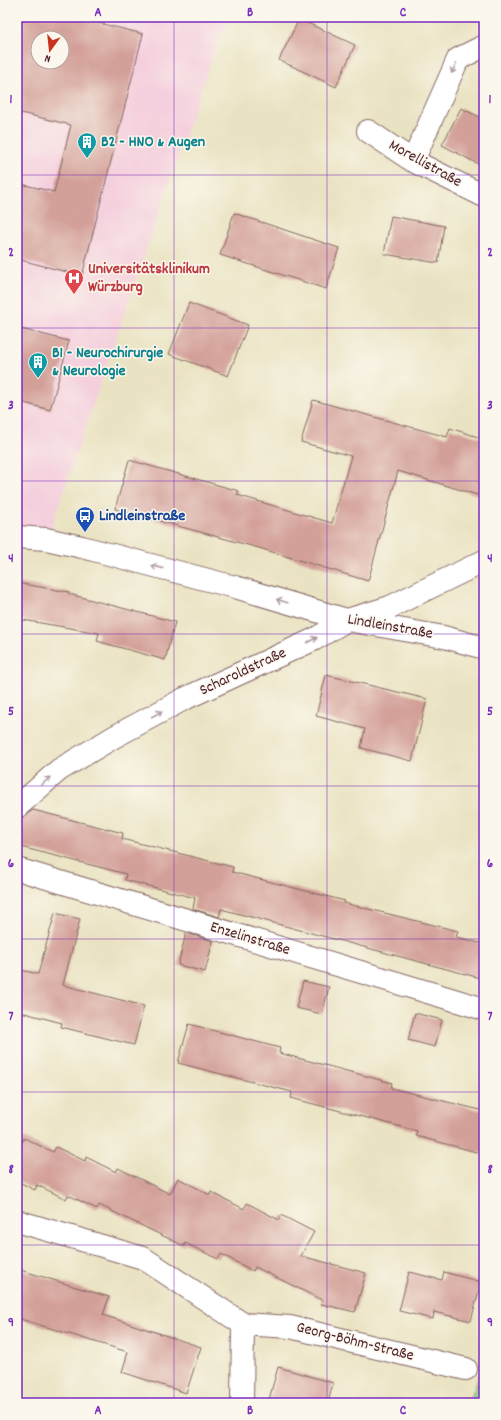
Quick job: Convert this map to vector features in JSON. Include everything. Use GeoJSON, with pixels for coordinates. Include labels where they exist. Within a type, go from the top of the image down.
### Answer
{"type":"FeatureCollection","features":[{"type":"Feature","properties":{"kind":"street"},"geometry":{"type":"LineString","coordinates":[[413,161],[458,59],[484,46]]}},
{"type":"Feature","properties":{"kind":"street","name":"Morellistraße"},"geometry":{"type":"LineString","coordinates":[[368,131],[413,161],[484,196]]}},
{"type":"Feature","properties":{"kind":"street","name":"Lindleinstraße"},"geometry":{"type":"LineString","coordinates":[[17,537],[46,540],[82,547],[235,587],[346,620],[444,637],[484,648]]}},
{"type":"Feature","properties":{"kind":"street","name":"Scharoldstraße"},"geometry":{"type":"LineString","coordinates":[[17,808],[59,770],[114,737],[184,699],[315,639],[346,620],[390,606],[484,561]]}},
{"type":"Feature","properties":{"kind":"street","name":"Enzelinstraße"},"geometry":{"type":"LineString","coordinates":[[17,869],[484,1009]]}},
{"type":"Feature","properties":{"kind":"street","name":"Georg-Böhm-Straße"},"geometry":{"type":"LineString","coordinates":[[17,1221],[143,1258],[243,1324],[290,1327],[466,1369]]}},
{"type":"Feature","properties":{"kind":"street"},"geometry":{"type":"LineString","coordinates":[[242,1403],[243,1324]]}},
{"type":"Feature","properties":{"kind":"shaded area","name":"Universitätsklinikum Würzburg"},"geometry":{"type":"Polygon","coordinates":[[[17,17],[231,17],[217,42],[50,531],[17,528],[17,17]]]}},
{"type":"Feature","properties":{"kind":"green space"},"geometry":{"type":"Polygon","coordinates":[[[484,1363],[484,1403],[469,1403],[484,1363]]]}},
{"type":"Feature","properties":{"kind":"building","name":"B2 - HNO & Augen"},"geometry":{"type":"Polygon","coordinates":[[[17,17],[75,17],[143,34],[82,276],[17,259],[17,183],[54,192],[71,125],[17,112],[17,17]]]}},
{"type":"Feature","properties":{"kind":"building"},"geometry":{"type":"Polygon","coordinates":[[[299,19],[355,45],[336,87],[279,60],[299,19]]]}},
{"type":"Feature","properties":{"kind":"building"},"geometry":{"type":"Polygon","coordinates":[[[461,108],[484,119],[484,167],[442,145],[461,108]]]}},
{"type":"Feature","properties":{"kind":"building"},"geometry":{"type":"Polygon","coordinates":[[[234,213],[339,248],[326,289],[220,255],[234,213]]]}},
{"type":"Feature","properties":{"kind":"building"},"geometry":{"type":"Polygon","coordinates":[[[391,216],[444,226],[438,263],[384,254],[391,216]]]}},
{"type":"Feature","properties":{"kind":"building"},"geometry":{"type":"Polygon","coordinates":[[[189,303],[248,325],[228,376],[169,354],[189,303]]]}},
{"type":"Feature","properties":{"kind":"building","name":"B1 - Neurochirurgie & Neurologie"},"geometry":{"type":"Polygon","coordinates":[[[17,328],[69,341],[50,410],[17,401],[17,328]]]}},
{"type":"Feature","properties":{"kind":"building"},"geometry":{"type":"Polygon","coordinates":[[[313,400],[447,437],[450,428],[484,439],[484,497],[398,471],[368,581],[259,548],[115,509],[129,460],[239,491],[237,495],[332,523],[351,456],[301,442],[313,400]]]}},
{"type":"Feature","properties":{"kind":"building"},"geometry":{"type":"Polygon","coordinates":[[[17,583],[69,592],[69,594],[175,622],[165,660],[97,641],[99,633],[17,619],[17,583]]]}},
{"type":"Feature","properties":{"kind":"building"},"geometry":{"type":"Polygon","coordinates":[[[326,675],[427,699],[412,761],[361,748],[365,729],[316,716],[326,675]]]}},
{"type":"Feature","properties":{"kind":"building"},"geometry":{"type":"Polygon","coordinates":[[[33,810],[123,833],[122,839],[233,867],[232,872],[345,901],[344,903],[458,931],[456,937],[484,944],[484,979],[221,909],[219,917],[193,909],[195,898],[125,880],[126,874],[17,846],[17,836],[21,818],[33,810]]]}},
{"type":"Feature","properties":{"kind":"building"},"geometry":{"type":"Polygon","coordinates":[[[55,913],[80,919],[63,985],[144,1006],[134,1045],[61,1027],[62,1023],[17,1011],[17,969],[38,974],[55,913]]]}},
{"type":"Feature","properties":{"kind":"building"},"geometry":{"type":"Polygon","coordinates":[[[186,933],[213,941],[205,972],[178,965],[186,933]]]}},
{"type":"Feature","properties":{"kind":"building"},"geometry":{"type":"Polygon","coordinates":[[[303,981],[329,987],[322,1014],[296,1008],[303,981]]]}},
{"type":"Feature","properties":{"kind":"building"},"geometry":{"type":"Polygon","coordinates":[[[415,1013],[442,1020],[435,1047],[408,1040],[415,1013]]]}},
{"type":"Feature","properties":{"kind":"building"},"geometry":{"type":"Polygon","coordinates":[[[189,1024],[280,1048],[279,1053],[392,1083],[391,1088],[484,1111],[484,1154],[416,1136],[417,1131],[291,1098],[292,1092],[178,1063],[189,1024]]]}},
{"type":"Feature","properties":{"kind":"building"},"geometry":{"type":"Polygon","coordinates":[[[24,1138],[53,1152],[56,1147],[85,1161],[86,1157],[116,1172],[118,1168],[170,1194],[178,1178],[210,1195],[211,1192],[244,1209],[247,1203],[279,1220],[281,1215],[314,1232],[301,1256],[366,1273],[355,1312],[321,1304],[322,1300],[255,1267],[253,1271],[221,1254],[218,1259],[185,1243],[184,1246],[99,1205],[97,1209],[68,1195],[66,1199],[37,1185],[35,1190],[17,1181],[17,1153],[24,1138]]]}},
{"type":"Feature","properties":{"kind":"building"},"geometry":{"type":"Polygon","coordinates":[[[17,1269],[109,1297],[103,1315],[201,1347],[186,1393],[122,1372],[128,1352],[17,1318],[17,1269]]]}},
{"type":"Feature","properties":{"kind":"building"},"geometry":{"type":"Polygon","coordinates":[[[409,1272],[442,1280],[444,1272],[481,1282],[471,1321],[434,1312],[433,1319],[399,1311],[409,1272]]]}},
{"type":"Feature","properties":{"kind":"building"},"geometry":{"type":"Polygon","coordinates":[[[278,1367],[333,1383],[328,1403],[268,1403],[278,1367]]]}},
{"type":"Feature","properties":{"kind":"place","name":"B2 - HNO & Augen"},"geometry":{"type":"Point","coordinates":[87,159]}},
{"type":"Feature","properties":{"kind":"place","name":"Universitätsklinikum Würzburg"},"geometry":{"type":"Point","coordinates":[74,295]}},
{"type":"Feature","properties":{"kind":"place","name":"B1 - Neurochirurgie & Neurologie"},"geometry":{"type":"Point","coordinates":[38,379]}},
{"type":"Feature","properties":{"kind":"place","name":"Lindleinstraße"},"geometry":{"type":"Point","coordinates":[85,533]}}]}
